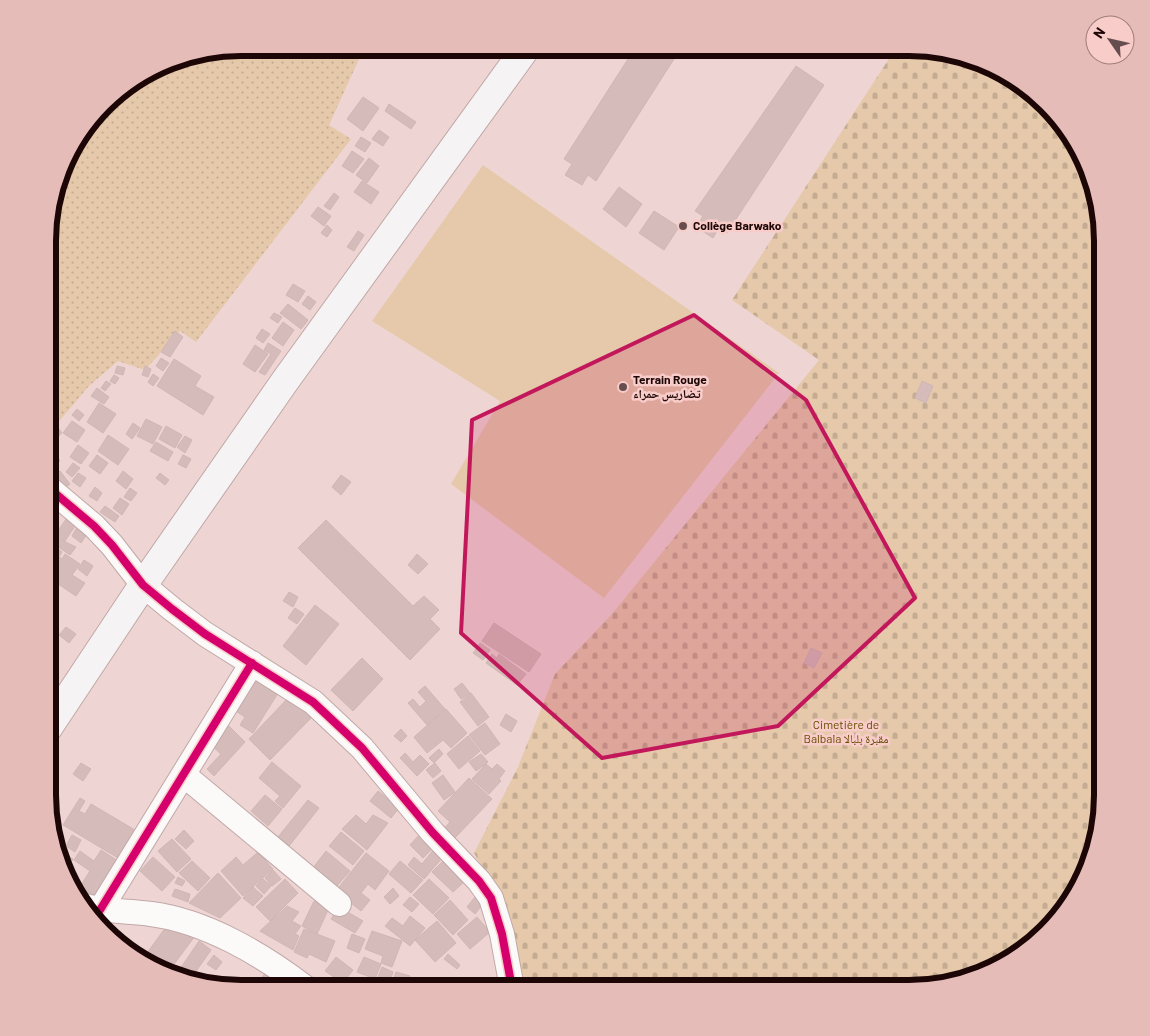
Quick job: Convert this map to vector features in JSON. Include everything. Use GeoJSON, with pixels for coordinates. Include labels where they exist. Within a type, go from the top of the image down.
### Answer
{"type":"FeatureCollection","features":[{"type":"Feature","properties":{"kind":"main road"},"geometry":{"type":"LineString","coordinates":[[56,716],[143,585],[285,381],[520,56]]}},
{"type":"Feature","properties":{"kind":"street"},"geometry":{"type":"LineString","coordinates":[[56,494],[94,526],[112,545],[143,585],[205,634],[313,702],[362,748],[433,833],[479,882],[491,898],[498,915],[510,980]]}},
{"type":"Feature","properties":{"kind":"street"},"geometry":{"type":"LineString","coordinates":[[93,906],[184,775],[252,663]]}},
{"type":"Feature","properties":{"kind":"street"},"geometry":{"type":"LineString","coordinates":[[184,775],[339,904]]}},
{"type":"Feature","properties":{"kind":"street"},"geometry":{"type":"LineString","coordinates":[[95,908],[152,914],[180,920],[238,944],[294,980]]}},
{"type":"Feature","properties":{"kind":"highlighted area"},"geometry":{"type":"Polygon","coordinates":[[[694,315],[806,400],[915,598],[778,726],[602,758],[461,633],[472,420],[694,315]]]}},
{"type":"Feature","properties":{"kind":"green space"},"geometry":{"type":"Polygon","coordinates":[[[241,56],[360,56],[329,125],[351,139],[196,342],[180,331],[145,370],[118,361],[89,386],[56,425],[56,241],[58,217],[70,170],[87,138],[102,119],[138,87],[170,70],[205,60],[241,56]]]}},
{"type":"Feature","properties":{"kind":"green space","name":"Cimetière de Balbala مقبرة بلبالا"},"geometry":{"type":"Polygon","coordinates":[[[891,56],[945,60],[991,75],[1012,87],[1031,102],[1063,138],[1075,159],[1084,182],[1090,205],[1094,241],[1094,795],[1090,831],[1084,854],[1075,877],[1063,898],[1031,934],[1012,949],[991,961],[945,976],[909,980],[513,980],[506,907],[474,853],[518,767],[555,674],[612,614],[819,360],[732,300],[891,56]]]}},
{"type":"Feature","properties":{"kind":"green space","name":"Terrain Rouge تضاريس حمراء"},"geometry":{"type":"Polygon","coordinates":[[[483,165],[779,373],[604,598],[451,484],[500,401],[372,321],[483,165]]]}},
{"type":"Feature","properties":{"kind":"building"},"geometry":{"type":"Polygon","coordinates":[[[630,56],[676,56],[596,181],[588,175],[582,185],[565,175],[572,164],[564,159],[630,56]]]}},
{"type":"Feature","properties":{"kind":"building"},"geometry":{"type":"Polygon","coordinates":[[[796,66],[824,85],[727,233],[719,228],[713,238],[696,227],[703,216],[695,211],[796,66]]]}},
{"type":"Feature","properties":{"kind":"building"},"geometry":{"type":"Polygon","coordinates":[[[363,97],[379,108],[363,131],[347,119],[363,97]]]}},
{"type":"Feature","properties":{"kind":"building"},"geometry":{"type":"Polygon","coordinates":[[[389,104],[416,122],[411,129],[385,111],[389,104]]]}},
{"type":"Feature","properties":{"kind":"building"},"geometry":{"type":"Polygon","coordinates":[[[379,130],[389,137],[383,146],[372,139],[379,130]]]}},
{"type":"Feature","properties":{"kind":"building"},"geometry":{"type":"Polygon","coordinates":[[[361,137],[371,143],[365,152],[355,146],[361,137]]]}},
{"type":"Feature","properties":{"kind":"building"},"geometry":{"type":"Polygon","coordinates":[[[352,151],[364,159],[353,173],[342,166],[352,151]]]}},
{"type":"Feature","properties":{"kind":"building"},"geometry":{"type":"Polygon","coordinates":[[[369,158],[379,166],[367,183],[356,175],[369,158]]]}},
{"type":"Feature","properties":{"kind":"building"},"geometry":{"type":"Polygon","coordinates":[[[362,181],[379,192],[371,204],[354,192],[362,181]]]}},
{"type":"Feature","properties":{"kind":"building"},"geometry":{"type":"Polygon","coordinates":[[[619,187],[642,204],[626,227],[603,209],[619,187]]]}},
{"type":"Feature","properties":{"kind":"building"},"geometry":{"type":"Polygon","coordinates":[[[334,193],[339,197],[330,210],[324,206],[334,193]]]}},
{"type":"Feature","properties":{"kind":"building"},"geometry":{"type":"Polygon","coordinates":[[[318,207],[331,216],[324,226],[311,216],[318,207]]]}},
{"type":"Feature","properties":{"kind":"building"},"geometry":{"type":"Polygon","coordinates":[[[654,211],[679,227],[664,250],[639,233],[654,211]]]}},
{"type":"Feature","properties":{"kind":"building"},"geometry":{"type":"Polygon","coordinates":[[[327,225],[332,230],[327,237],[321,233],[327,225]]]}},
{"type":"Feature","properties":{"kind":"building"},"geometry":{"type":"Polygon","coordinates":[[[358,231],[364,235],[354,251],[347,247],[358,231]]]}},
{"type":"Feature","properties":{"kind":"building"},"geometry":{"type":"Polygon","coordinates":[[[293,284],[305,291],[298,302],[286,295],[293,284]]]}},
{"type":"Feature","properties":{"kind":"building"},"geometry":{"type":"Polygon","coordinates":[[[308,296],[316,302],[310,310],[302,304],[308,296]]]}},
{"type":"Feature","properties":{"kind":"building"},"geometry":{"type":"Polygon","coordinates":[[[288,304],[308,320],[301,329],[280,313],[288,304]]]}},
{"type":"Feature","properties":{"kind":"building"},"geometry":{"type":"Polygon","coordinates":[[[274,313],[282,317],[278,323],[270,318],[274,313]]]}},
{"type":"Feature","properties":{"kind":"building"},"geometry":{"type":"Polygon","coordinates":[[[283,322],[294,330],[283,346],[272,338],[283,322]]]}},
{"type":"Feature","properties":{"kind":"building"},"geometry":{"type":"Polygon","coordinates":[[[262,329],[270,334],[263,343],[256,338],[262,329]]]}},
{"type":"Feature","properties":{"kind":"building"},"geometry":{"type":"Polygon","coordinates":[[[175,331],[183,337],[170,357],[161,352],[175,331]]]}},
{"type":"Feature","properties":{"kind":"building"},"geometry":{"type":"Polygon","coordinates":[[[268,343],[281,351],[265,375],[259,372],[271,354],[264,350],[268,343]]]}},
{"type":"Feature","properties":{"kind":"building"},"geometry":{"type":"Polygon","coordinates":[[[255,345],[268,354],[255,372],[243,364],[255,345]]]}},
{"type":"Feature","properties":{"kind":"building"},"geometry":{"type":"Polygon","coordinates":[[[161,358],[169,363],[163,371],[156,366],[161,358]]]}},
{"type":"Feature","properties":{"kind":"building"},"geometry":{"type":"Polygon","coordinates":[[[174,359],[201,376],[195,386],[214,397],[203,415],[157,386],[174,359]]]}},
{"type":"Feature","properties":{"kind":"building"},"geometry":{"type":"Polygon","coordinates":[[[117,366],[125,368],[123,375],[115,373],[117,366]]]}},
{"type":"Feature","properties":{"kind":"building"},"geometry":{"type":"Polygon","coordinates":[[[145,366],[151,369],[148,377],[142,375],[145,366]]]}},
{"type":"Feature","properties":{"kind":"building"},"geometry":{"type":"Polygon","coordinates":[[[153,374],[159,378],[153,386],[148,382],[153,374]]]}},
{"type":"Feature","properties":{"kind":"building"},"geometry":{"type":"Polygon","coordinates":[[[114,375],[119,378],[115,384],[110,381],[114,375]]]}},
{"type":"Feature","properties":{"kind":"building"},"geometry":{"type":"Polygon","coordinates":[[[106,381],[111,384],[105,391],[101,388],[106,381]]]}},
{"type":"Feature","properties":{"kind":"building"},"geometry":{"type":"Polygon","coordinates":[[[922,381],[933,386],[926,403],[915,398],[922,381]]]}},
{"type":"Feature","properties":{"kind":"building"},"geometry":{"type":"Polygon","coordinates":[[[97,388],[109,397],[104,404],[91,396],[97,388]]]}},
{"type":"Feature","properties":{"kind":"building"},"geometry":{"type":"Polygon","coordinates":[[[99,403],[116,414],[103,433],[87,422],[99,403]]]}},
{"type":"Feature","properties":{"kind":"building"},"geometry":{"type":"Polygon","coordinates":[[[77,409],[84,415],[79,421],[72,415],[77,409]]]}},
{"type":"Feature","properties":{"kind":"building"},"geometry":{"type":"Polygon","coordinates":[[[146,419],[162,427],[153,444],[137,436],[146,419]]]}},
{"type":"Feature","properties":{"kind":"building"},"geometry":{"type":"Polygon","coordinates":[[[72,421],[85,430],[77,442],[63,433],[72,421]]]}},
{"type":"Feature","properties":{"kind":"building"},"geometry":{"type":"Polygon","coordinates":[[[133,423],[140,428],[132,439],[126,434],[133,423]]]}},
{"type":"Feature","properties":{"kind":"building"},"geometry":{"type":"Polygon","coordinates":[[[56,425],[62,433],[56,438],[56,425]]]}},
{"type":"Feature","properties":{"kind":"building"},"geometry":{"type":"Polygon","coordinates":[[[166,426],[182,435],[175,448],[159,439],[166,426]]]}},
{"type":"Feature","properties":{"kind":"building"},"geometry":{"type":"Polygon","coordinates":[[[108,435],[129,449],[118,465],[98,451],[108,435]]]}},
{"type":"Feature","properties":{"kind":"building"},"geometry":{"type":"Polygon","coordinates":[[[185,436],[192,440],[185,453],[177,447],[185,436]]]}},
{"type":"Feature","properties":{"kind":"building"},"geometry":{"type":"Polygon","coordinates":[[[156,442],[173,452],[168,461],[150,451],[156,442]]]}},
{"type":"Feature","properties":{"kind":"building"},"geometry":{"type":"Polygon","coordinates":[[[78,445],[89,453],[81,464],[70,457],[78,445]]]}},
{"type":"Feature","properties":{"kind":"building"},"geometry":{"type":"Polygon","coordinates":[[[56,454],[60,461],[56,463],[56,454]]]}},
{"type":"Feature","properties":{"kind":"building"},"geometry":{"type":"Polygon","coordinates":[[[97,455],[108,463],[100,474],[89,466],[97,455]]]}},
{"type":"Feature","properties":{"kind":"building"},"geometry":{"type":"Polygon","coordinates":[[[183,455],[191,459],[186,468],[178,464],[183,455]]]}},
{"type":"Feature","properties":{"kind":"building"},"geometry":{"type":"Polygon","coordinates":[[[73,463],[80,468],[72,477],[66,472],[73,463]]]}},
{"type":"Feature","properties":{"kind":"building"},"geometry":{"type":"Polygon","coordinates":[[[60,471],[70,484],[63,489],[56,480],[56,474],[60,471]]]}},
{"type":"Feature","properties":{"kind":"building"},"geometry":{"type":"Polygon","coordinates":[[[123,471],[133,479],[126,489],[116,481],[123,471]]]}},
{"type":"Feature","properties":{"kind":"building"},"geometry":{"type":"Polygon","coordinates":[[[78,473],[86,478],[80,487],[72,481],[78,473]]]}},
{"type":"Feature","properties":{"kind":"building"},"geometry":{"type":"Polygon","coordinates":[[[160,473],[169,480],[165,485],[156,478],[160,473]]]}},
{"type":"Feature","properties":{"kind":"building"},"geometry":{"type":"Polygon","coordinates":[[[341,475],[351,482],[341,495],[332,487],[341,475]]]}},
{"type":"Feature","properties":{"kind":"building"},"geometry":{"type":"Polygon","coordinates":[[[95,487],[102,493],[97,501],[89,496],[95,487]]]}},
{"type":"Feature","properties":{"kind":"building"},"geometry":{"type":"Polygon","coordinates":[[[130,488],[137,493],[131,501],[124,497],[130,488]]]}},
{"type":"Feature","properties":{"kind":"building"},"geometry":{"type":"Polygon","coordinates":[[[120,498],[129,504],[122,515],[113,508],[120,498]]]}},
{"type":"Feature","properties":{"kind":"building"},"geometry":{"type":"Polygon","coordinates":[[[105,506],[119,516],[115,522],[100,512],[105,506]]]}},
{"type":"Feature","properties":{"kind":"building"},"geometry":{"type":"Polygon","coordinates":[[[71,512],[75,526],[65,541],[56,536],[71,512]]]}},
{"type":"Feature","properties":{"kind":"building"},"geometry":{"type":"Polygon","coordinates":[[[326,520],[413,606],[424,596],[439,610],[430,619],[440,629],[410,660],[298,548],[326,520]]]}},
{"type":"Feature","properties":{"kind":"building"},"geometry":{"type":"Polygon","coordinates":[[[77,527],[87,534],[81,543],[72,536],[77,527]]]}},
{"type":"Feature","properties":{"kind":"building"},"geometry":{"type":"Polygon","coordinates":[[[56,537],[76,547],[70,555],[56,545],[56,537]]]}},
{"type":"Feature","properties":{"kind":"building"},"geometry":{"type":"Polygon","coordinates":[[[56,548],[62,552],[59,557],[62,559],[65,554],[80,564],[72,575],[85,583],[76,596],[56,583],[56,548]]]}},
{"type":"Feature","properties":{"kind":"building"},"geometry":{"type":"Polygon","coordinates":[[[417,554],[428,564],[418,574],[408,565],[417,554]]]}},
{"type":"Feature","properties":{"kind":"building"},"geometry":{"type":"Polygon","coordinates":[[[84,560],[93,566],[87,576],[78,569],[84,560]]]}},
{"type":"Feature","properties":{"kind":"building"},"geometry":{"type":"Polygon","coordinates":[[[289,592],[298,597],[293,607],[283,601],[289,592]]]}},
{"type":"Feature","properties":{"kind":"building"},"geometry":{"type":"Polygon","coordinates":[[[315,605],[339,624],[306,665],[283,646],[315,605]]]}},
{"type":"Feature","properties":{"kind":"building"},"geometry":{"type":"Polygon","coordinates":[[[295,608],[304,614],[297,624],[288,618],[295,608]]]}},
{"type":"Feature","properties":{"kind":"building"},"geometry":{"type":"Polygon","coordinates":[[[494,623],[541,654],[529,672],[482,641],[494,623]]]}},
{"type":"Feature","properties":{"kind":"building"},"geometry":{"type":"Polygon","coordinates":[[[66,627],[76,634],[69,643],[59,635],[66,627]]]}},
{"type":"Feature","properties":{"kind":"building"},"geometry":{"type":"Polygon","coordinates":[[[480,643],[490,650],[483,660],[473,653],[480,643]]]}},
{"type":"Feature","properties":{"kind":"building"},"geometry":{"type":"Polygon","coordinates":[[[811,648],[822,653],[814,668],[804,663],[811,648]]]}},
{"type":"Feature","properties":{"kind":"building"},"geometry":{"type":"Polygon","coordinates":[[[492,654],[497,658],[499,654],[526,674],[517,685],[486,663],[492,654]]]}},
{"type":"Feature","properties":{"kind":"building"},"geometry":{"type":"Polygon","coordinates":[[[362,658],[383,679],[353,711],[331,690],[362,658]]]}},
{"type":"Feature","properties":{"kind":"building"},"geometry":{"type":"Polygon","coordinates":[[[253,673],[280,690],[253,733],[240,725],[245,717],[231,708],[253,673]]]}},
{"type":"Feature","properties":{"kind":"building"},"geometry":{"type":"Polygon","coordinates":[[[462,683],[470,693],[461,699],[454,689],[462,683]]]}},
{"type":"Feature","properties":{"kind":"building"},"geometry":{"type":"Polygon","coordinates":[[[425,686],[445,709],[427,725],[408,703],[413,699],[420,707],[426,701],[418,692],[425,686]]]}},
{"type":"Feature","properties":{"kind":"building"},"geometry":{"type":"Polygon","coordinates":[[[471,693],[489,717],[478,726],[460,702],[471,693]]]}},
{"type":"Feature","properties":{"kind":"building"},"geometry":{"type":"Polygon","coordinates":[[[289,697],[311,718],[270,760],[249,739],[289,697]]]}},
{"type":"Feature","properties":{"kind":"building"},"geometry":{"type":"Polygon","coordinates":[[[446,709],[467,733],[451,748],[443,740],[427,753],[414,737],[446,709]]]}},
{"type":"Feature","properties":{"kind":"building"},"geometry":{"type":"Polygon","coordinates":[[[506,714],[517,721],[511,732],[500,725],[506,714]]]}},
{"type":"Feature","properties":{"kind":"building"},"geometry":{"type":"Polygon","coordinates":[[[485,723],[500,744],[485,755],[469,735],[485,723]]]}},
{"type":"Feature","properties":{"kind":"building"},"geometry":{"type":"Polygon","coordinates":[[[229,726],[245,742],[214,776],[207,769],[221,754],[211,745],[229,726]]]}},
{"type":"Feature","properties":{"kind":"building"},"geometry":{"type":"Polygon","coordinates":[[[401,729],[407,736],[401,742],[394,736],[401,729]]]}},
{"type":"Feature","properties":{"kind":"building"},"geometry":{"type":"Polygon","coordinates":[[[468,736],[480,751],[459,769],[447,754],[468,736]]]}},
{"type":"Feature","properties":{"kind":"building"},"geometry":{"type":"Polygon","coordinates":[[[439,749],[443,754],[434,763],[429,758],[439,749]]]}},
{"type":"Feature","properties":{"kind":"building"},"geometry":{"type":"Polygon","coordinates":[[[405,753],[413,762],[420,755],[429,764],[417,776],[400,758],[405,753]]]}},
{"type":"Feature","properties":{"kind":"building"},"geometry":{"type":"Polygon","coordinates":[[[481,754],[488,762],[476,771],[469,762],[481,754]]]}},
{"type":"Feature","properties":{"kind":"building"},"geometry":{"type":"Polygon","coordinates":[[[272,762],[301,786],[283,808],[275,801],[280,796],[259,778],[272,762]]]}},
{"type":"Feature","properties":{"kind":"building"},"geometry":{"type":"Polygon","coordinates":[[[81,763],[91,769],[83,781],[73,774],[81,763]]]}},
{"type":"Feature","properties":{"kind":"building"},"geometry":{"type":"Polygon","coordinates":[[[435,763],[441,771],[433,778],[426,770],[435,763]]]}},
{"type":"Feature","properties":{"kind":"building"},"geometry":{"type":"Polygon","coordinates":[[[486,764],[492,769],[497,764],[505,771],[499,779],[501,781],[489,794],[472,779],[486,764]]]}},
{"type":"Feature","properties":{"kind":"building"},"geometry":{"type":"Polygon","coordinates":[[[443,775],[455,792],[444,800],[432,783],[443,775]]]}},
{"type":"Feature","properties":{"kind":"building"},"geometry":{"type":"Polygon","coordinates":[[[469,778],[492,799],[452,841],[442,831],[450,822],[438,811],[469,778]]]}},
{"type":"Feature","properties":{"kind":"building"},"geometry":{"type":"Polygon","coordinates":[[[378,791],[399,808],[391,818],[370,801],[378,791]]]}},
{"type":"Feature","properties":{"kind":"building"},"geometry":{"type":"Polygon","coordinates":[[[265,795],[282,809],[268,826],[251,811],[265,795]]]}},
{"type":"Feature","properties":{"kind":"building"},"geometry":{"type":"Polygon","coordinates":[[[80,798],[85,801],[79,811],[85,814],[91,804],[135,830],[118,858],[63,825],[80,798]]]}},
{"type":"Feature","properties":{"kind":"building"},"geometry":{"type":"Polygon","coordinates":[[[308,800],[319,808],[289,846],[278,837],[308,800]]]}},
{"type":"Feature","properties":{"kind":"building"},"geometry":{"type":"Polygon","coordinates":[[[356,815],[366,824],[373,815],[388,823],[367,850],[342,829],[356,815]]]}},
{"type":"Feature","properties":{"kind":"building"},"geometry":{"type":"Polygon","coordinates":[[[184,830],[194,841],[186,849],[175,839],[184,830]]]}},
{"type":"Feature","properties":{"kind":"building"},"geometry":{"type":"Polygon","coordinates":[[[341,832],[364,851],[353,865],[329,846],[341,832]]]}},
{"type":"Feature","properties":{"kind":"building"},"geometry":{"type":"Polygon","coordinates":[[[420,834],[434,847],[423,858],[410,845],[420,834]]]}},
{"type":"Feature","properties":{"kind":"building"},"geometry":{"type":"Polygon","coordinates":[[[72,835],[81,840],[75,852],[66,846],[72,835]]]}},
{"type":"Feature","properties":{"kind":"building"},"geometry":{"type":"Polygon","coordinates":[[[172,839],[191,859],[177,872],[158,851],[172,839]]]}},
{"type":"Feature","properties":{"kind":"building"},"geometry":{"type":"Polygon","coordinates":[[[434,849],[443,857],[424,879],[408,865],[414,857],[422,864],[434,849]]]}},
{"type":"Feature","properties":{"kind":"building"},"geometry":{"type":"Polygon","coordinates":[[[101,850],[118,861],[94,898],[83,891],[80,886],[90,871],[74,860],[80,851],[94,861],[101,850]]]}},
{"type":"Feature","properties":{"kind":"building"},"geometry":{"type":"Polygon","coordinates":[[[326,851],[350,871],[336,887],[313,868],[326,851]]]}},
{"type":"Feature","properties":{"kind":"building"},"geometry":{"type":"Polygon","coordinates":[[[258,852],[273,869],[243,896],[221,871],[236,857],[243,865],[258,852]]]}},
{"type":"Feature","properties":{"kind":"building"},"geometry":{"type":"Polygon","coordinates":[[[366,853],[389,871],[375,890],[368,884],[361,893],[370,900],[361,911],[336,891],[366,853]]]}},
{"type":"Feature","properties":{"kind":"building"},"geometry":{"type":"Polygon","coordinates":[[[66,855],[73,859],[70,865],[66,855]]]}},
{"type":"Feature","properties":{"kind":"building"},"geometry":{"type":"Polygon","coordinates":[[[153,857],[175,877],[162,891],[140,871],[153,857]]]}},
{"type":"Feature","properties":{"kind":"building"},"geometry":{"type":"Polygon","coordinates":[[[444,860],[465,881],[453,892],[432,872],[444,860]]]}},
{"type":"Feature","properties":{"kind":"building"},"geometry":{"type":"Polygon","coordinates":[[[192,861],[210,878],[198,891],[179,873],[192,861]]]}},
{"type":"Feature","properties":{"kind":"building"},"geometry":{"type":"Polygon","coordinates":[[[400,861],[423,880],[411,893],[389,874],[400,861]]]}},
{"type":"Feature","properties":{"kind":"building"},"geometry":{"type":"Polygon","coordinates":[[[273,870],[281,879],[272,886],[265,878],[273,870]]]}},
{"type":"Feature","properties":{"kind":"building"},"geometry":{"type":"Polygon","coordinates":[[[218,873],[241,898],[220,918],[189,903],[218,873]]]}},
{"type":"Feature","properties":{"kind":"building"},"geometry":{"type":"Polygon","coordinates":[[[178,877],[185,881],[182,886],[175,883],[178,877]]]}},
{"type":"Feature","properties":{"kind":"building"},"geometry":{"type":"Polygon","coordinates":[[[263,879],[271,886],[264,894],[256,886],[263,879]]]}},
{"type":"Feature","properties":{"kind":"building"},"geometry":{"type":"Polygon","coordinates":[[[285,879],[298,893],[270,921],[256,907],[285,879]]]}},
{"type":"Feature","properties":{"kind":"building"},"geometry":{"type":"Polygon","coordinates":[[[429,879],[449,898],[433,914],[413,895],[429,879]]]}},
{"type":"Feature","properties":{"kind":"building"},"geometry":{"type":"Polygon","coordinates":[[[253,887],[263,896],[253,906],[243,898],[253,887]]]}},
{"type":"Feature","properties":{"kind":"building"},"geometry":{"type":"Polygon","coordinates":[[[393,888],[399,896],[390,904],[384,897],[393,888]]]}},
{"type":"Feature","properties":{"kind":"building"},"geometry":{"type":"Polygon","coordinates":[[[175,889],[190,894],[188,902],[172,896],[175,889]]]}},
{"type":"Feature","properties":{"kind":"building"},"geometry":{"type":"Polygon","coordinates":[[[410,897],[419,904],[412,912],[403,905],[410,897]]]}},
{"type":"Feature","properties":{"kind":"building"},"geometry":{"type":"Polygon","coordinates":[[[475,897],[483,904],[475,914],[467,907],[475,897]]]}},
{"type":"Feature","properties":{"kind":"building"},"geometry":{"type":"Polygon","coordinates":[[[450,900],[468,920],[453,935],[434,915],[450,900]]]}},
{"type":"Feature","properties":{"kind":"building"},"geometry":{"type":"Polygon","coordinates":[[[314,901],[329,908],[317,934],[302,926],[314,901]]]}},
{"type":"Feature","properties":{"kind":"building"},"geometry":{"type":"Polygon","coordinates":[[[287,906],[299,912],[292,921],[301,926],[295,934],[299,936],[293,950],[260,931],[287,906]]]}},
{"type":"Feature","properties":{"kind":"building"},"geometry":{"type":"Polygon","coordinates":[[[339,907],[363,921],[355,933],[331,919],[339,907]]]}},
{"type":"Feature","properties":{"kind":"building"},"geometry":{"type":"Polygon","coordinates":[[[410,916],[425,928],[410,946],[385,926],[392,918],[403,926],[410,916]]]}},
{"type":"Feature","properties":{"kind":"building"},"geometry":{"type":"Polygon","coordinates":[[[477,917],[490,932],[470,949],[457,934],[477,917]]]}},
{"type":"Feature","properties":{"kind":"building"},"geometry":{"type":"Polygon","coordinates":[[[171,920],[195,936],[172,967],[147,953],[171,920]]]}},
{"type":"Feature","properties":{"kind":"building"},"geometry":{"type":"Polygon","coordinates":[[[437,921],[456,943],[435,962],[415,940],[437,921]]]}},
{"type":"Feature","properties":{"kind":"building"},"geometry":{"type":"Polygon","coordinates":[[[304,929],[335,941],[326,962],[309,954],[307,958],[294,952],[304,929]]]}},
{"type":"Feature","properties":{"kind":"building"},"geometry":{"type":"Polygon","coordinates":[[[372,931],[402,941],[392,967],[381,963],[383,956],[365,949],[372,931]]]}},
{"type":"Feature","properties":{"kind":"building"},"geometry":{"type":"Polygon","coordinates":[[[352,934],[365,939],[359,953],[347,948],[352,934]]]}},
{"type":"Feature","properties":{"kind":"building"},"geometry":{"type":"Polygon","coordinates":[[[199,941],[211,950],[195,973],[180,969],[199,941]]]}},
{"type":"Feature","properties":{"kind":"building"},"geometry":{"type":"Polygon","coordinates":[[[448,954],[460,965],[457,969],[444,959],[448,954]]]}},
{"type":"Feature","properties":{"kind":"building"},"geometry":{"type":"Polygon","coordinates":[[[214,955],[222,962],[216,970],[207,964],[214,955]]]}},
{"type":"Feature","properties":{"kind":"building"},"geometry":{"type":"Polygon","coordinates":[[[336,957],[353,970],[345,980],[338,980],[325,971],[336,957]]]}},
{"type":"Feature","properties":{"kind":"building"},"geometry":{"type":"Polygon","coordinates":[[[364,957],[381,964],[375,979],[357,972],[364,957]]]}},
{"type":"Feature","properties":{"kind":"building"},"geometry":{"type":"Polygon","coordinates":[[[382,967],[393,972],[390,980],[377,980],[382,967]]]}},
{"type":"Feature","properties":{"kind":"building"},"geometry":{"type":"Polygon","coordinates":[[[268,969],[284,980],[260,980],[268,969]]]}},
{"type":"Feature","properties":{"kind":"building"},"geometry":{"type":"Polygon","coordinates":[[[396,972],[410,976],[409,980],[393,980],[396,972]]]}},
{"type":"Feature","properties":{"kind":"cycle path"},"geometry":{"type":"LineString","coordinates":[[56,494],[94,526],[112,545],[143,585],[205,634],[313,702],[362,748],[433,833],[479,881],[491,898],[502,934],[511,980]]}},
{"type":"Feature","properties":{"kind":"cycle path"},"geometry":{"type":"LineString","coordinates":[[100,910],[252,663]]}},
{"type":"Feature","properties":{"kind":"place","name":"Collège Barwako"},"geometry":{"type":"Point","coordinates":[683,226]}},
{"type":"Feature","properties":{"kind":"place","name":"Terrain Rouge تضاريس حمراء"},"geometry":{"type":"Point","coordinates":[623,387]}}]}
